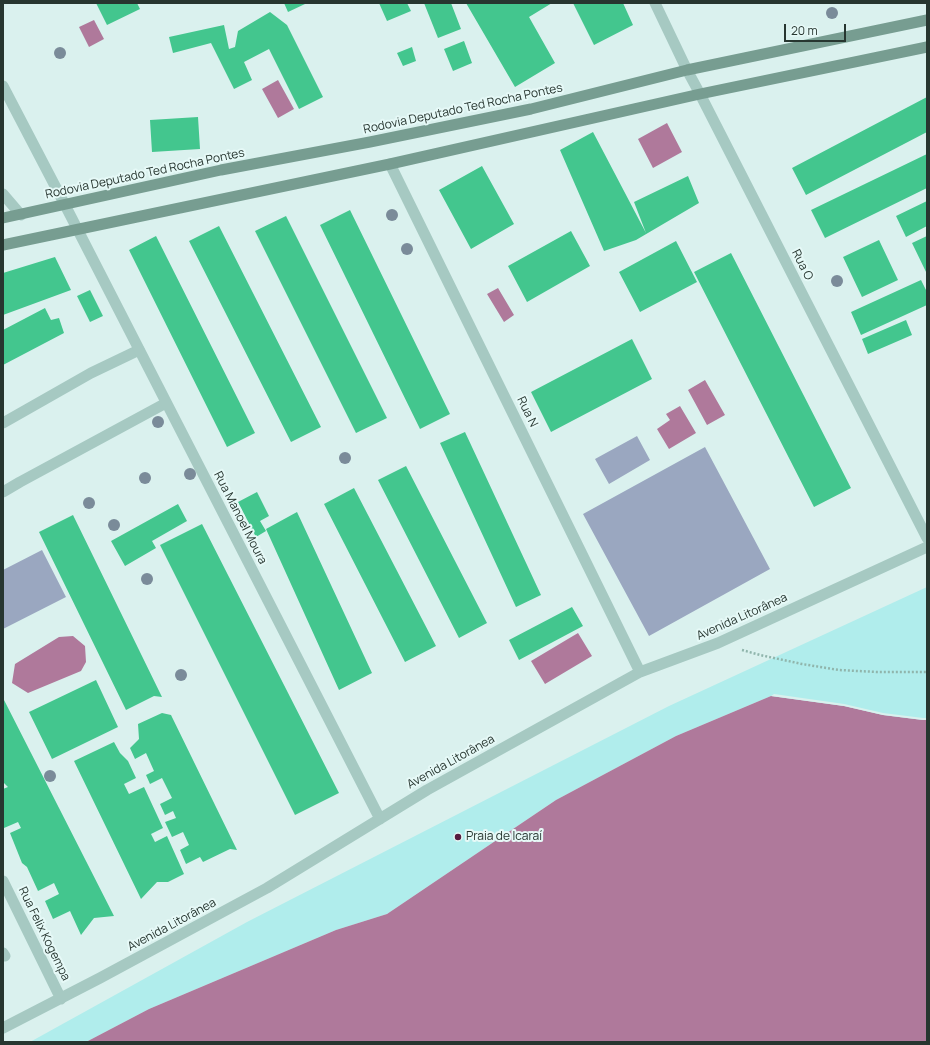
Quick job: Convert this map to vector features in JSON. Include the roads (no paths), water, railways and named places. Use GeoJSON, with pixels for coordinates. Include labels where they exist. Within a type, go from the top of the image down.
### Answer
{"type":"FeatureCollection","features":[{"type":"Feature","properties":{"kind":"main road","name":"Rodovia Deputado Ted Rocha Pontes"},"geometry":{"type":"LineString","coordinates":[[3,218],[222,170],[531,109],[687,70],[927,20]]}},
{"type":"Feature","properties":{"kind":"main road"},"geometry":{"type":"LineString","coordinates":[[3,245],[390,164],[700,94],[927,46]]}},
{"type":"Feature","properties":{"kind":"street","name":"Rua O"},"geometry":{"type":"LineString","coordinates":[[655,3],[687,70],[927,538]]}},
{"type":"Feature","properties":{"kind":"street","name":"Rua Manoel Moura"},"geometry":{"type":"LineString","coordinates":[[3,86],[78,229],[380,819]]}},
{"type":"Feature","properties":{"kind":"street","name":"Rua N"},"geometry":{"type":"LineString","coordinates":[[390,164],[640,672]]}},
{"type":"Feature","properties":{"kind":"street"},"geometry":{"type":"LineString","coordinates":[[3,194],[20,215]]}},
{"type":"Feature","properties":{"kind":"street"},"geometry":{"type":"LineString","coordinates":[[3,423],[91,373],[139,350]]}},
{"type":"Feature","properties":{"kind":"street"},"geometry":{"type":"LineString","coordinates":[[3,492],[166,403]]}},
{"type":"Feature","properties":{"kind":"street","name":"Avenida Litorânea"},"geometry":{"type":"LineString","coordinates":[[3,1028],[61,999],[267,888],[427,790],[640,672],[718,643],[927,547]]}},
{"type":"Feature","properties":{"kind":"street","name":"Rua Felix Kogempa"},"geometry":{"type":"LineString","coordinates":[[3,881],[61,999]]}},
{"type":"Feature","properties":{"kind":"place","name":"Praia de Icaraí"},"geometry":{"type":"Point","coordinates":[458,837]}}]}
